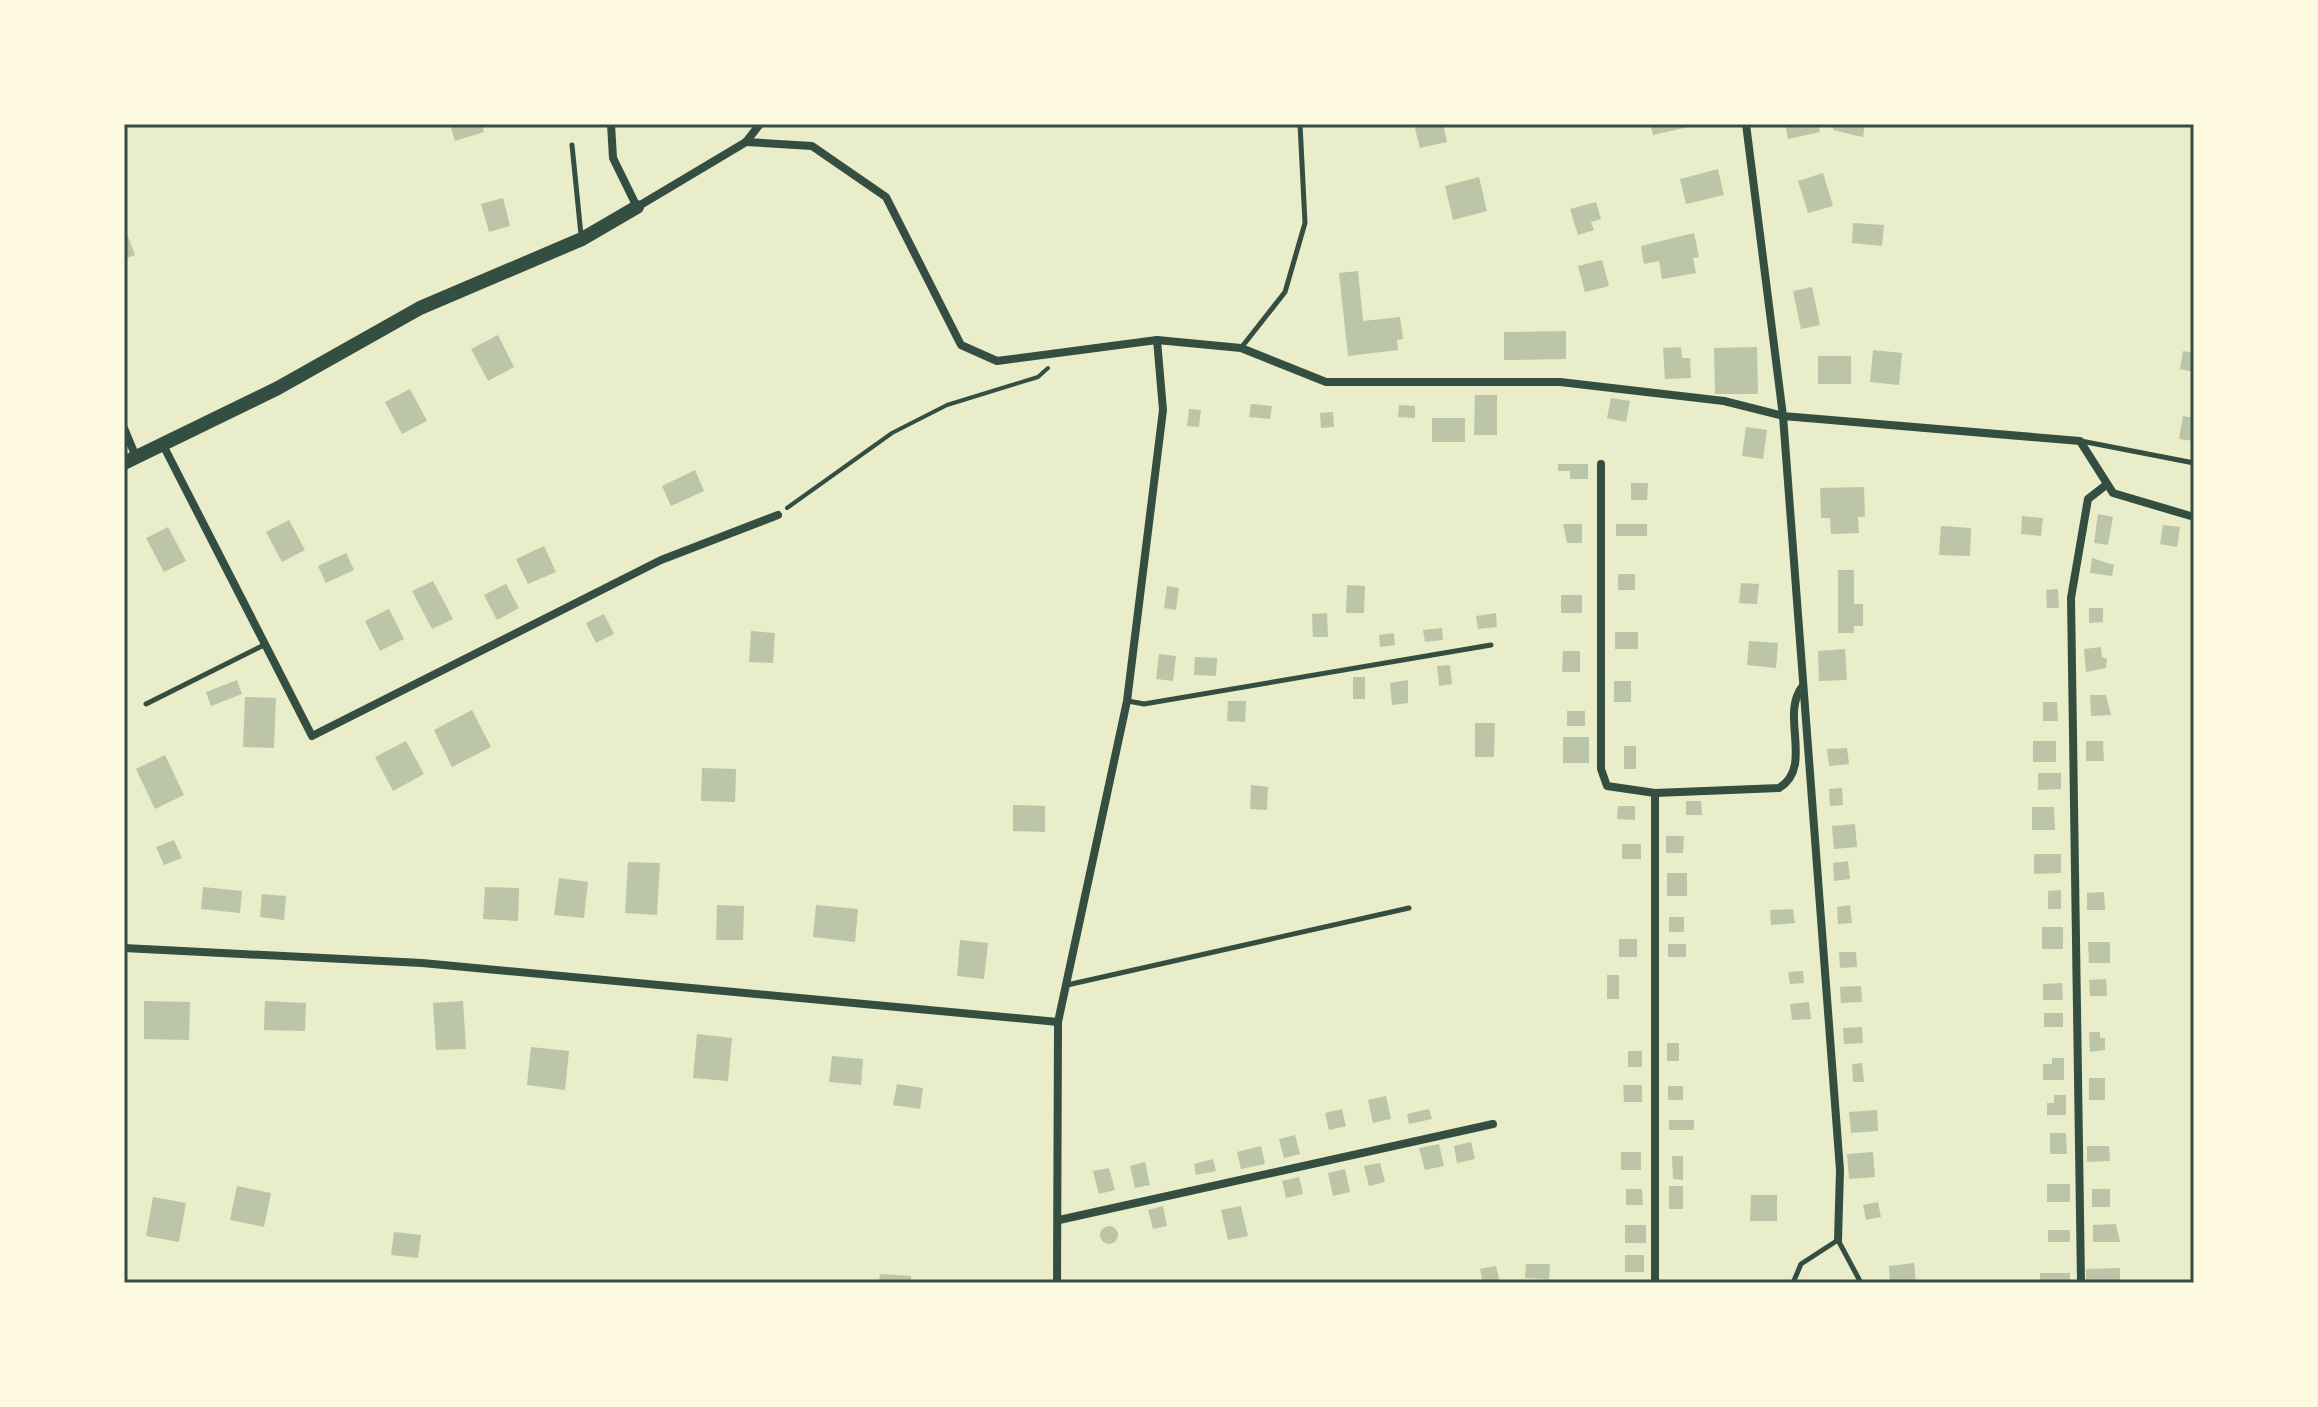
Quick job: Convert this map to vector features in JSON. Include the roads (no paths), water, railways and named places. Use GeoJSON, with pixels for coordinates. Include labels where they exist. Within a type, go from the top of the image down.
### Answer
{"type":"FeatureCollection","features":[{"type":"Feature","properties":{"kind":"street"},"geometry":{"type":"LineString","coordinates":[[611,124],[613,158],[637,207]]}},
{"type":"Feature","properties":{"kind":"street"},"geometry":{"type":"LineString","coordinates":[[124,428],[130,460],[278,388],[420,308],[582,239],[746,142],[760,124]]}},
{"type":"Feature","properties":{"kind":"street"},"geometry":{"type":"LineString","coordinates":[[1746,124],[1783,416],[1840,1170],[1838,1240]]}},
{"type":"Feature","properties":{"kind":"street"},"geometry":{"type":"LineString","coordinates":[[746,142],[812,146],[886,197],[961,345],[997,361],[1157,340],[1241,348],[1326,382],[1560,382],[1724,401],[1783,416],[2080,441],[2106,485],[2123,498],[2194,517]]}},
{"type":"Feature","properties":{"kind":"street"},"geometry":{"type":"LineString","coordinates":[[1057,1283],[1058,1022],[1127,701],[1163,410],[1157,340]]}},
{"type":"Feature","properties":{"kind":"street"},"geometry":{"type":"LineString","coordinates":[[163,445],[312,736],[661,560],[778,515]]}},
{"type":"Feature","properties":{"kind":"street"},"geometry":{"type":"LineString","coordinates":[[1601,464],[1601,779],[1615,789],[1655,793],[1779,788],[1787,783],[1795,766],[1795,700],[1802,686]]}},
{"type":"Feature","properties":{"kind":"street"},"geometry":{"type":"LineString","coordinates":[[2081,1283],[2071,598],[2088,499],[2106,485]]}},
{"type":"Feature","properties":{"kind":"street"},"geometry":{"type":"LineString","coordinates":[[1655,793],[1655,1283]]}},
{"type":"Feature","properties":{"kind":"street"},"geometry":{"type":"LineString","coordinates":[[124,948],[422,963],[1058,1022]]}},
{"type":"Feature","properties":{"kind":"street"},"geometry":{"type":"LineString","coordinates":[[1059,1220],[1493,1124]]}},
{"type":"Feature","properties":{"kind":"lane"},"geometry":{"type":"LineString","coordinates":[[1241,348],[1285,292],[1305,223],[1300,124]]}},
{"type":"Feature","properties":{"kind":"lane"},"geometry":{"type":"LineString","coordinates":[[572,145],[582,239]]}},
{"type":"Feature","properties":{"kind":"lane"},"geometry":{"type":"LineString","coordinates":[[2080,441],[2194,463]]}},
{"type":"Feature","properties":{"kind":"lane"},"geometry":{"type":"LineString","coordinates":[[146,704],[266,644]]}},
{"type":"Feature","properties":{"kind":"lane"},"geometry":{"type":"LineString","coordinates":[[1127,701],[1144,704],[1491,645]]}},
{"type":"Feature","properties":{"kind":"lane"},"geometry":{"type":"LineString","coordinates":[[1066,985],[1409,908]]}},
{"type":"Feature","properties":{"kind":"lane"},"geometry":{"type":"LineString","coordinates":[[1793,1283],[1801,1264],[1838,1240],[1861,1283]]}}]}
